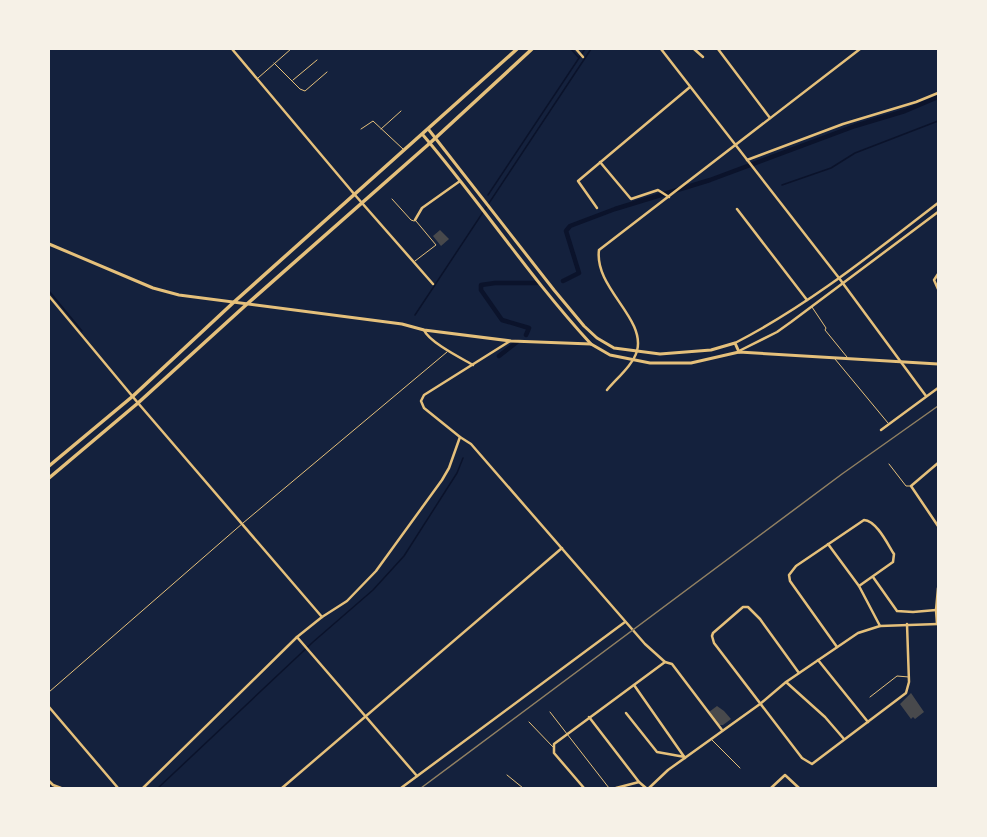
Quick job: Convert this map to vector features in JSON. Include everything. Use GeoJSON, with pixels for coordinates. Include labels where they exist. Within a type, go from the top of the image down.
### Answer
{"type":"FeatureCollection","features":[{"type":"Feature","properties":{"kind":"main road"},"geometry":{"type":"LineString","coordinates":[[49,466],[133,396],[234,302],[429,130],[517,49]]}},
{"type":"Feature","properties":{"kind":"main road"},"geometry":{"type":"LineString","coordinates":[[49,478],[138,403],[247,304],[430,144],[532,49]]}},
{"type":"Feature","properties":{"kind":"street"},"geometry":{"type":"LineString","coordinates":[[232,49],[355,195],[433,284]]}},
{"type":"Feature","properties":{"kind":"street"},"geometry":{"type":"LineString","coordinates":[[576,49],[583,57]]}},
{"type":"Feature","properties":{"kind":"street"},"geometry":{"type":"LineString","coordinates":[[661,49],[843,283],[926,396]]}},
{"type":"Feature","properties":{"kind":"street"},"geometry":{"type":"LineString","coordinates":[[694,49],[703,57]]}},
{"type":"Feature","properties":{"kind":"street"},"geometry":{"type":"LineString","coordinates":[[718,49],[770,118]]}},
{"type":"Feature","properties":{"kind":"street"},"geometry":{"type":"LineString","coordinates":[[607,390],[631,361],[636,352],[638,340],[635,328],[605,281],[597,260],[599,250],[860,49]]}},
{"type":"Feature","properties":{"kind":"street"},"geometry":{"type":"LineString","coordinates":[[598,208],[578,181],[690,87]]}},
{"type":"Feature","properties":{"kind":"street"},"geometry":{"type":"LineString","coordinates":[[747,160],[843,124],[916,102],[938,93]]}},
{"type":"Feature","properties":{"kind":"street"},"geometry":{"type":"LineString","coordinates":[[429,130],[554,290],[584,326],[597,338],[614,348],[636,352],[676,354],[711,350],[735,343],[772,324],[839,278],[938,203]]}},
{"type":"Feature","properties":{"kind":"street"},"geometry":{"type":"LineString","coordinates":[[423,135],[460,180],[549,295],[591,344],[610,355],[631,361],[664,364],[691,363],[739,352],[777,332],[938,212]]}},
{"type":"Feature","properties":{"kind":"street"},"geometry":{"type":"LineString","coordinates":[[600,162],[631,199],[658,190],[669,197]]}},
{"type":"Feature","properties":{"kind":"street"},"geometry":{"type":"LineString","coordinates":[[415,220],[422,208],[460,180]]}},
{"type":"Feature","properties":{"kind":"street"},"geometry":{"type":"LineString","coordinates":[[737,209],[807,300]]}},
{"type":"Feature","properties":{"kind":"street"},"geometry":{"type":"LineString","coordinates":[[49,244],[165,292],[402,324],[424,330],[511,341],[591,344],[597,338]]}},
{"type":"Feature","properties":{"kind":"street"},"geometry":{"type":"LineString","coordinates":[[938,274],[934,280],[938,289]]}},
{"type":"Feature","properties":{"kind":"street"},"geometry":{"type":"LineString","coordinates":[[49,296],[138,403],[243,523],[322,617]]}},
{"type":"Feature","properties":{"kind":"street"},"geometry":{"type":"LineString","coordinates":[[424,330],[426,334],[473,365]]}},
{"type":"Feature","properties":{"kind":"street"},"geometry":{"type":"LineString","coordinates":[[511,341],[424,395],[421,401],[427,411],[471,444],[645,644],[665,662],[672,664],[722,730]]}},
{"type":"Feature","properties":{"kind":"street"},"geometry":{"type":"LineString","coordinates":[[735,343],[739,352]]}},
{"type":"Feature","properties":{"kind":"street"},"geometry":{"type":"LineString","coordinates":[[739,352],[834,359],[938,364]]}},
{"type":"Feature","properties":{"kind":"street"},"geometry":{"type":"LineString","coordinates":[[881,430],[938,388]]}},
{"type":"Feature","properties":{"kind":"street"},"geometry":{"type":"LineString","coordinates":[[143,788],[297,637],[322,617],[347,601],[359,590],[392,552],[417,512],[446,474],[460,437]]}},
{"type":"Feature","properties":{"kind":"street"},"geometry":{"type":"LineString","coordinates":[[938,463],[911,486],[914,493],[938,526]]}},
{"type":"Feature","properties":{"kind":"street"},"geometry":{"type":"LineString","coordinates":[[838,647],[790,581],[789,575],[796,566],[864,520],[871,522],[894,554],[893,562],[859,586]]}},
{"type":"Feature","properties":{"kind":"street"},"geometry":{"type":"LineString","coordinates":[[828,544],[859,586],[880,626]]}},
{"type":"Feature","properties":{"kind":"street"},"geometry":{"type":"LineString","coordinates":[[282,788],[562,548]]}},
{"type":"Feature","properties":{"kind":"street"},"geometry":{"type":"LineString","coordinates":[[873,577],[897,611],[913,612],[936,610]]}},
{"type":"Feature","properties":{"kind":"street"},"geometry":{"type":"LineString","coordinates":[[589,717],[638,782],[647,788],[722,730],[760,704],[786,682],[858,633],[880,626],[938,624],[936,610],[938,588]]}},
{"type":"Feature","properties":{"kind":"street"},"geometry":{"type":"LineString","coordinates":[[799,673],[753,610],[748,607],[743,608],[715,629],[712,636],[714,643],[802,758],[812,764],[844,738],[906,693],[909,677],[907,624]]}},
{"type":"Feature","properties":{"kind":"street"},"geometry":{"type":"LineString","coordinates":[[400,788],[625,622]]}},
{"type":"Feature","properties":{"kind":"street"},"geometry":{"type":"LineString","coordinates":[[297,637],[417,776]]}},
{"type":"Feature","properties":{"kind":"street"},"geometry":{"type":"LineString","coordinates":[[818,660],[868,722]]}},
{"type":"Feature","properties":{"kind":"street"},"geometry":{"type":"LineString","coordinates":[[584,788],[554,753],[553,748],[556,741],[665,662]]}},
{"type":"Feature","properties":{"kind":"street"},"geometry":{"type":"LineString","coordinates":[[786,682],[826,717],[844,738]]}},
{"type":"Feature","properties":{"kind":"street"},"geometry":{"type":"LineString","coordinates":[[634,685],[685,758]]}},
{"type":"Feature","properties":{"kind":"street"},"geometry":{"type":"LineString","coordinates":[[49,707],[118,788]]}},
{"type":"Feature","properties":{"kind":"street"},"geometry":{"type":"LineString","coordinates":[[626,713],[656,752],[685,758]]}},
{"type":"Feature","properties":{"kind":"street"},"geometry":{"type":"LineString","coordinates":[[770,788],[785,775],[798,788]]}},
{"type":"Feature","properties":{"kind":"street"},"geometry":{"type":"LineString","coordinates":[[49,781],[53,785],[61,788]]}},
{"type":"Feature","properties":{"kind":"street"},"geometry":{"type":"LineString","coordinates":[[616,788],[638,782]]}},
{"type":"Feature","properties":{"kind":"lane"},"geometry":{"type":"LineString","coordinates":[[257,78],[291,49]]}},
{"type":"Feature","properties":{"kind":"lane"},"geometry":{"type":"LineString","coordinates":[[292,81],[317,60]]}},
{"type":"Feature","properties":{"kind":"lane"},"geometry":{"type":"LineString","coordinates":[[274,63],[292,81],[305,91],[327,72]]}},
{"type":"Feature","properties":{"kind":"lane"},"geometry":{"type":"LineString","coordinates":[[381,129],[401,111]]}},
{"type":"Feature","properties":{"kind":"lane"},"geometry":{"type":"LineString","coordinates":[[361,129],[373,121],[405,151]]}},
{"type":"Feature","properties":{"kind":"lane"},"geometry":{"type":"LineString","coordinates":[[392,200],[411,220],[415,220],[436,245],[414,261]]}},
{"type":"Feature","properties":{"kind":"lane"},"geometry":{"type":"LineString","coordinates":[[811,306],[826,328],[825,330],[848,359]]}},
{"type":"Feature","properties":{"kind":"lane"},"geometry":{"type":"LineString","coordinates":[[49,692],[243,523],[449,350]]}},
{"type":"Feature","properties":{"kind":"lane"},"geometry":{"type":"LineString","coordinates":[[834,359],[889,424]]}},
{"type":"Feature","properties":{"kind":"lane"},"geometry":{"type":"LineString","coordinates":[[889,464],[906,486],[911,486]]}},
{"type":"Feature","properties":{"kind":"lane"},"geometry":{"type":"LineString","coordinates":[[870,696],[897,676],[909,677]]}},
{"type":"Feature","properties":{"kind":"lane"},"geometry":{"type":"LineString","coordinates":[[550,712],[609,788]]}},
{"type":"Feature","properties":{"kind":"lane"},"geometry":{"type":"LineString","coordinates":[[529,722],[553,748]]}},
{"type":"Feature","properties":{"kind":"lane"},"geometry":{"type":"LineString","coordinates":[[711,739],[740,768]]}},
{"type":"Feature","properties":{"kind":"lane"},"geometry":{"type":"LineString","coordinates":[[507,775],[523,788]]}},
{"type":"Feature","properties":{"kind":"building"},"geometry":{"type":"Polygon","coordinates":[[[440,230],[449,239],[441,246],[433,236],[440,230]]]}},
{"type":"Feature","properties":{"kind":"building"},"geometry":{"type":"Polygon","coordinates":[[[911,693],[924,712],[915,719],[913,717],[911,719],[900,704],[911,693]]]}},
{"type":"Feature","properties":{"kind":"building"},"geometry":{"type":"Polygon","coordinates":[[[717,706],[731,719],[723,725],[719,725],[709,712],[717,706]]]}},
{"type":"Feature","properties":{"kind":"waterway"},"geometry":{"type":"LineString","coordinates":[[571,49],[579,58]]}},
{"type":"Feature","properties":{"kind":"waterway"},"geometry":{"type":"LineString","coordinates":[[488,195],[585,49]]}},
{"type":"Feature","properties":{"kind":"waterway"},"geometry":{"type":"LineString","coordinates":[[415,315],[591,49]]}},
{"type":"Feature","properties":{"kind":"waterway"},"geometry":{"type":"LineString","coordinates":[[563,281],[579,273],[566,231],[570,226],[615,209],[710,180],[855,126],[905,111],[938,97]]}},
{"type":"Feature","properties":{"kind":"waterway"},"geometry":{"type":"LineString","coordinates":[[782,185],[831,168],[855,153],[938,121]]}},
{"type":"Feature","properties":{"kind":"waterway"},"geometry":{"type":"LineString","coordinates":[[526,335],[529,328],[502,320],[481,290],[481,285],[495,283],[537,283]]}},
{"type":"Feature","properties":{"kind":"waterway"},"geometry":{"type":"LineString","coordinates":[[49,291],[82,331]]}},
{"type":"Feature","properties":{"kind":"waterway"},"geometry":{"type":"LineString","coordinates":[[499,356],[517,342]]}},
{"type":"Feature","properties":{"kind":"waterway"},"geometry":{"type":"LineString","coordinates":[[158,788],[313,642],[373,590],[404,556],[457,473],[463,458]]}},
{"type":"Feature","properties":{"kind":"railway"},"geometry":{"type":"LineString","coordinates":[[421,788],[842,474],[938,406]]}}]}
